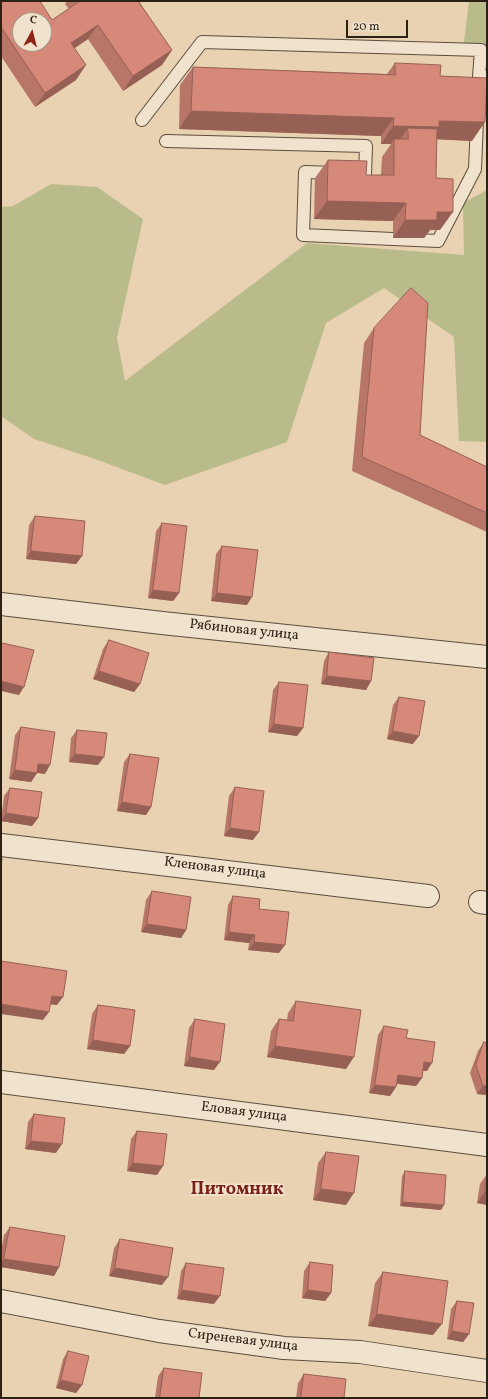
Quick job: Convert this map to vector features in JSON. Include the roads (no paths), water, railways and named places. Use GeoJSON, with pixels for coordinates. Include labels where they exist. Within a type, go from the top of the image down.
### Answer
{"type":"FeatureCollection","features":[{"type":"Feature","properties":{"kind":"street","name":"Рябиновая улица"},"geometry":{"type":"LineString","coordinates":[[1,604],[162,623],[487,657]]}},
{"type":"Feature","properties":{"kind":"street","name":"Кленовая улица"},"geometry":{"type":"LineString","coordinates":[[1,845],[428,896]]}},
{"type":"Feature","properties":{"kind":"street","name":"Еловая улица"},"geometry":{"type":"LineString","coordinates":[[1,1082],[487,1145]]}},
{"type":"Feature","properties":{"kind":"street","name":"Сиреневая улица"},"geometry":{"type":"LineString","coordinates":[[1,1301],[159,1331],[284,1348],[360,1352],[487,1371]]}},
{"type":"Feature","properties":{"kind":"lane"},"geometry":{"type":"LineString","coordinates":[[142,120],[202,42],[481,50],[483,77],[475,169],[438,241],[302,235],[305,172],[365,175],[366,146],[166,141]]}},
{"type":"Feature","properties":{"kind":"district","name":"Питомник"},"geometry":{"type":"Point","coordinates":[237,1191]}}]}
